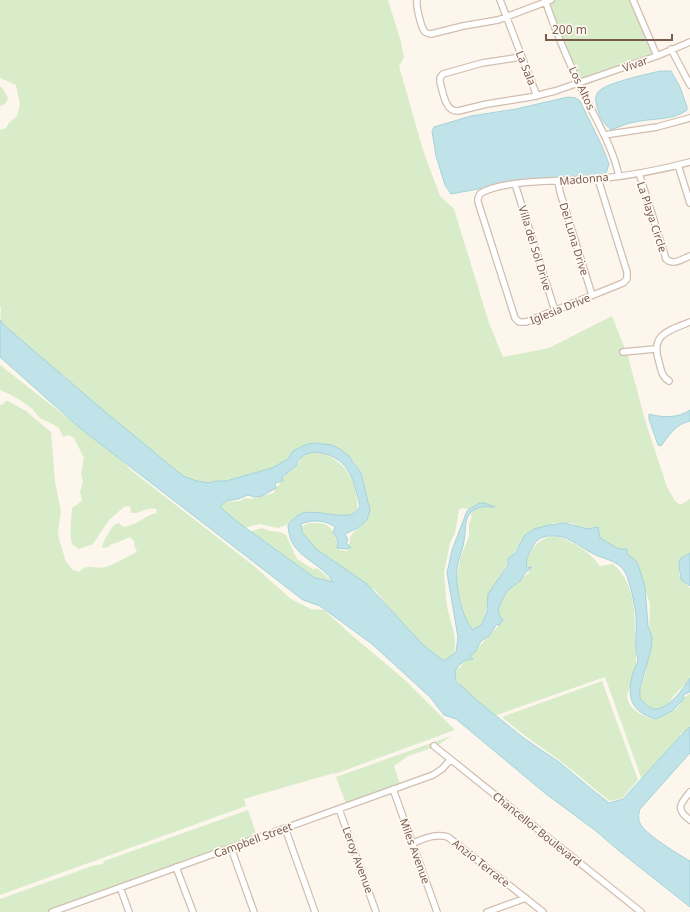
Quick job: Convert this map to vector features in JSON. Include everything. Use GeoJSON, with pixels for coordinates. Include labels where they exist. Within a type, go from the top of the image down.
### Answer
{"type":"FeatureCollection","features":[{"type":"Feature","properties":{"kind":"street"},"geometry":{"type":"LineString","coordinates":[[417,0],[416,5],[423,29],[429,34],[506,17],[547,1]]}},
{"type":"Feature","properties":{"kind":"street","name":"La Sala"},"geometry":{"type":"LineString","coordinates":[[500,0],[537,96],[579,84]]}},
{"type":"Feature","properties":{"kind":"street"},"geometry":{"type":"LineString","coordinates":[[633,0],[657,56]]}},
{"type":"Feature","properties":{"kind":"street","name":"Los Altos"},"geometry":{"type":"LineString","coordinates":[[547,1],[579,84],[614,157],[619,176]]}},
{"type":"Feature","properties":{"kind":"street","name":"Vivar"},"geometry":{"type":"LineString","coordinates":[[579,84],[657,56],[690,42]]}},
{"type":"Feature","properties":{"kind":"street"},"geometry":{"type":"LineString","coordinates":[[671,49],[690,85]]}},
{"type":"Feature","properties":{"kind":"street"},"geometry":{"type":"LineString","coordinates":[[521,57],[482,63],[443,74],[440,82],[448,105],[452,110],[456,111],[487,104],[537,96]]}},
{"type":"Feature","properties":{"kind":"street"},"geometry":{"type":"LineString","coordinates":[[604,135],[657,127],[690,118]]}},
{"type":"Feature","properties":{"kind":"street","name":"Madonna"},"geometry":{"type":"LineString","coordinates":[[479,195],[487,190],[515,184],[598,179],[639,173],[690,162]]}},
{"type":"Feature","properties":{"kind":"street"},"geometry":{"type":"LineString","coordinates":[[678,165],[690,204]]}},
{"type":"Feature","properties":{"kind":"street","name":"La Playa Circle"},"geometry":{"type":"LineString","coordinates":[[639,173],[666,259],[669,262],[675,262],[690,256]]}},
{"type":"Feature","properties":{"kind":"street","name":"Iglesia Drive"},"geometry":{"type":"LineString","coordinates":[[479,195],[478,202],[515,319],[524,323],[623,283],[626,280],[628,275],[598,179]]}},
{"type":"Feature","properties":{"kind":"street","name":"Del Luna Drive"},"geometry":{"type":"LineString","coordinates":[[558,182],[592,296]]}},
{"type":"Feature","properties":{"kind":"street","name":"Villa del Sol Drive"},"geometry":{"type":"LineString","coordinates":[[515,184],[555,311]]}},
{"type":"Feature","properties":{"kind":"street"},"geometry":{"type":"LineString","coordinates":[[669,381],[663,375],[655,348],[657,341],[662,334],[690,322]]}},
{"type":"Feature","properties":{"kind":"street"},"geometry":{"type":"LineString","coordinates":[[623,352],[655,348]]}},
{"type":"Feature","properties":{"kind":"street","name":"Chancellor Boulevard"},"geometry":{"type":"LineString","coordinates":[[434,746],[641,912]]}},
{"type":"Feature","properties":{"kind":"street","name":"Campbell Street"},"geometry":{"type":"LineString","coordinates":[[52,912],[65,910],[120,887],[433,775],[442,769],[450,760]]}},
{"type":"Feature","properties":{"kind":"street","name":"Miles Avenue"},"geometry":{"type":"LineString","coordinates":[[393,789],[438,912]]}},
{"type":"Feature","properties":{"kind":"street"},"geometry":{"type":"LineString","coordinates":[[690,792],[681,804],[680,810],[683,815],[690,820]]}},
{"type":"Feature","properties":{"kind":"street","name":"Leroy Avenue"},"geometry":{"type":"LineString","coordinates":[[339,809],[376,912]]}},
{"type":"Feature","properties":{"kind":"street"},"geometry":{"type":"LineString","coordinates":[[285,828],[315,912]]}},
{"type":"Feature","properties":{"kind":"street","name":"Anzio Terrace"},"geometry":{"type":"LineString","coordinates":[[413,843],[434,836],[441,835],[448,837],[543,912]]}},
{"type":"Feature","properties":{"kind":"street"},"geometry":{"type":"LineString","coordinates":[[231,848],[254,912]]}},
{"type":"Feature","properties":{"kind":"street"},"geometry":{"type":"LineString","coordinates":[[176,867],[193,912]]}},
{"type":"Feature","properties":{"kind":"street"},"geometry":{"type":"LineString","coordinates":[[120,887],[129,912]]}},
{"type":"Feature","properties":{"kind":"street"},"geometry":{"type":"LineString","coordinates":[[488,912],[526,898]]}},
{"type":"Feature","properties":{"kind":"green space"},"geometry":{"type":"Polygon","coordinates":[[[0,0],[388,0],[401,42],[404,58],[399,66],[423,150],[440,196],[454,209],[489,323],[503,357],[549,348],[612,316],[625,349],[620,350],[620,354],[627,353],[645,420],[667,487],[675,501],[680,505],[690,499],[690,555],[679,562],[679,575],[690,589],[690,680],[665,706],[657,709],[650,709],[638,699],[646,672],[650,604],[640,573],[630,556],[599,540],[599,531],[585,529],[571,523],[553,523],[536,531],[526,538],[515,551],[491,591],[482,624],[474,633],[467,630],[456,582],[460,559],[469,536],[469,524],[472,516],[468,509],[462,508],[459,510],[455,533],[450,543],[444,573],[447,607],[454,633],[455,651],[449,661],[443,665],[408,632],[376,591],[307,543],[302,534],[301,527],[310,523],[322,523],[330,527],[339,550],[347,551],[352,534],[365,520],[362,475],[354,461],[330,445],[290,457],[275,469],[255,477],[209,483],[187,480],[74,389],[65,376],[42,364],[0,324],[0,130],[6,128],[17,116],[20,104],[16,85],[0,78],[0,0]]]}},
{"type":"Feature","properties":{"kind":"green space"},"geometry":{"type":"Polygon","coordinates":[[[553,0],[635,0],[660,57],[578,88],[544,4],[553,0]]]}},
{"type":"Feature","properties":{"kind":"green space"},"geometry":{"type":"Polygon","coordinates":[[[0,86],[8,98],[5,104],[0,106],[0,86]]]}},
{"type":"Feature","properties":{"kind":"green space"},"geometry":{"type":"Polygon","coordinates":[[[0,365],[121,460],[132,471],[254,566],[291,599],[311,609],[324,610],[406,681],[455,730],[335,774],[334,773],[244,799],[246,806],[0,895],[0,404],[2,405],[8,401],[26,411],[51,432],[55,482],[61,511],[58,533],[66,562],[73,570],[79,572],[86,567],[106,567],[133,554],[137,551],[134,546],[134,541],[130,537],[111,544],[105,548],[102,547],[105,538],[114,525],[119,523],[123,527],[132,525],[156,513],[157,510],[151,508],[131,513],[130,506],[124,507],[109,520],[93,544],[79,549],[73,545],[70,533],[72,508],[82,501],[80,491],[83,482],[81,473],[84,458],[74,438],[69,435],[63,437],[59,428],[39,418],[28,405],[0,390],[0,365]]]}},
{"type":"Feature","properties":{"kind":"green space"},"geometry":{"type":"Polygon","coordinates":[[[316,452],[326,455],[343,466],[353,482],[356,492],[357,512],[349,519],[329,516],[291,523],[278,528],[260,524],[241,529],[235,519],[220,510],[219,503],[221,502],[240,501],[245,498],[251,499],[274,493],[275,488],[279,485],[284,476],[296,467],[301,457],[316,452]]]}},
{"type":"Feature","properties":{"kind":"green space"},"geometry":{"type":"Polygon","coordinates":[[[262,528],[286,535],[297,559],[313,569],[317,568],[340,588],[321,583],[251,533],[252,531],[262,528]]]}},
{"type":"Feature","properties":{"kind":"green space"},"geometry":{"type":"Polygon","coordinates":[[[552,536],[559,537],[579,546],[600,566],[613,564],[621,572],[626,581],[633,600],[635,622],[636,665],[632,684],[627,695],[628,702],[631,706],[637,712],[654,719],[675,709],[679,706],[683,698],[690,694],[690,728],[680,734],[678,740],[673,744],[671,751],[643,783],[605,677],[494,716],[464,692],[455,676],[456,671],[502,622],[497,612],[501,595],[517,584],[519,579],[529,573],[529,567],[525,567],[528,556],[533,547],[541,540],[552,536]]]}},
{"type":"Feature","properties":{"kind":"green space"},"geometry":{"type":"Polygon","coordinates":[[[602,681],[638,780],[622,798],[610,801],[566,765],[502,717],[602,681]]]}},
{"type":"Feature","properties":{"kind":"green space"},"geometry":{"type":"Polygon","coordinates":[[[451,736],[437,746],[433,744],[430,747],[432,748],[408,756],[394,766],[400,784],[346,804],[336,777],[451,736]]]}},
{"type":"Feature","properties":{"kind":"green space"},"geometry":{"type":"Polygon","coordinates":[[[248,810],[257,836],[46,912],[0,912],[0,899],[92,866],[103,864],[104,861],[248,810]]]}},
{"type":"Feature","properties":{"kind":"water"},"geometry":{"type":"Polygon","coordinates":[[[660,71],[671,71],[680,87],[687,110],[681,114],[669,118],[641,121],[623,125],[611,130],[603,121],[598,110],[596,98],[598,92],[609,85],[660,71]]]}},
{"type":"Feature","properties":{"kind":"water"},"geometry":{"type":"Polygon","coordinates":[[[568,97],[576,98],[580,101],[609,164],[606,173],[598,178],[592,176],[522,181],[451,194],[445,185],[436,156],[432,131],[434,127],[471,116],[516,109],[568,97]]]}},
{"type":"Feature","properties":{"kind":"water"},"geometry":{"type":"Polygon","coordinates":[[[0,320],[5,326],[103,410],[183,476],[197,481],[209,483],[226,481],[272,468],[288,459],[293,451],[313,443],[332,445],[340,449],[349,456],[361,473],[370,510],[367,520],[358,528],[345,534],[348,540],[346,543],[351,547],[347,549],[337,548],[336,537],[333,532],[335,527],[327,523],[319,521],[305,522],[301,524],[302,532],[316,549],[367,584],[423,645],[444,661],[456,652],[458,637],[447,573],[452,550],[467,511],[479,503],[484,503],[495,507],[479,507],[471,512],[467,518],[457,575],[458,592],[462,609],[473,630],[482,624],[487,611],[488,594],[508,565],[508,559],[516,552],[525,535],[534,529],[565,523],[587,529],[598,527],[600,538],[619,549],[627,549],[627,554],[638,564],[645,587],[648,626],[652,637],[651,649],[640,689],[640,699],[651,708],[655,709],[665,706],[675,698],[690,678],[690,692],[683,695],[684,699],[672,711],[656,719],[641,712],[632,702],[630,689],[633,673],[638,659],[636,652],[636,616],[630,587],[625,572],[614,562],[586,550],[566,538],[555,536],[543,537],[535,543],[529,553],[526,565],[527,568],[532,567],[525,573],[520,581],[507,591],[502,600],[498,610],[500,617],[503,619],[499,626],[497,624],[489,636],[481,641],[475,652],[470,656],[473,659],[466,660],[458,666],[455,672],[456,681],[480,703],[525,739],[559,762],[609,803],[623,799],[690,727],[690,753],[640,809],[639,821],[650,834],[690,861],[690,907],[596,831],[546,794],[456,719],[444,715],[430,697],[372,644],[320,606],[303,600],[81,429],[0,357],[0,320]],[[314,452],[302,456],[298,460],[296,466],[282,477],[283,481],[275,483],[276,488],[262,496],[255,497],[248,495],[238,499],[226,501],[220,507],[239,523],[315,578],[333,582],[323,570],[304,556],[293,544],[288,526],[295,518],[303,513],[314,512],[350,515],[358,510],[360,506],[355,486],[347,469],[335,458],[314,452]]]}},
{"type":"Feature","properties":{"kind":"water"},"geometry":{"type":"Polygon","coordinates":[[[690,410],[690,421],[677,427],[661,446],[658,445],[649,419],[649,414],[675,416],[690,410]]]}},
{"type":"Feature","properties":{"kind":"water"},"geometry":{"type":"Polygon","coordinates":[[[690,553],[690,586],[681,580],[679,565],[680,559],[690,553]]]}}]}
